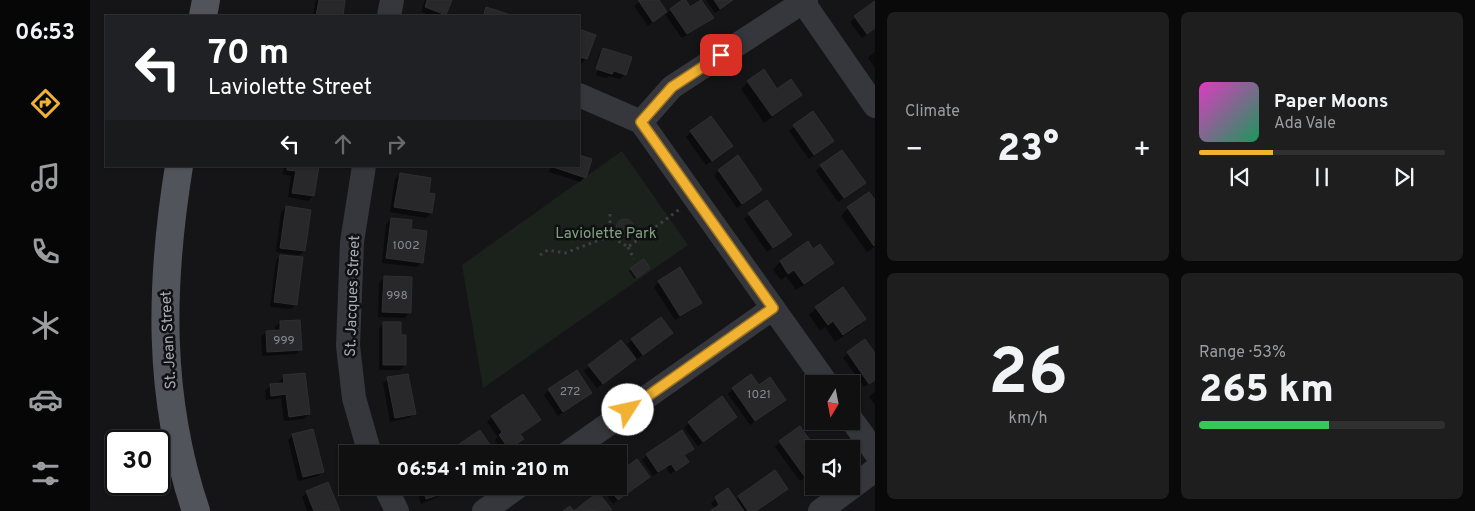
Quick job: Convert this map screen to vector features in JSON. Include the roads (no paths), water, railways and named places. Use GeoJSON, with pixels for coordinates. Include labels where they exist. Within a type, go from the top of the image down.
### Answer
{"type":"FeatureCollection","features":[{"type":"Feature","properties":{"kind":"main road"},"geometry":{"type":"LineString","coordinates":[[203,15],[206,0]]}},
{"type":"Feature","properties":{"kind":"main road","name":"St. Jean Street"},"geometry":{"type":"LineString","coordinates":[[179,167],[166,262],[165,334],[175,430],[189,491],[196,511]]}},
{"type":"Feature","properties":{"kind":"street"},"geometry":{"type":"LineString","coordinates":[[389,15],[392,0]]}},
{"type":"Feature","properties":{"kind":"street"},"geometry":{"type":"LineString","coordinates":[[641,122],[672,87],[804,1],[875,106]]}},
{"type":"Feature","properties":{"kind":"street"},"geometry":{"type":"LineString","coordinates":[[580,95],[641,122],[821,375]]}},
{"type":"Feature","properties":{"kind":"street","name":"St. Jacques Street"},"geometry":{"type":"LineString","coordinates":[[364,167],[352,242],[348,346],[354,398],[367,445]]}},
{"type":"Feature","properties":{"kind":"street"},"geometry":{"type":"LineString","coordinates":[[579,445],[773,308]]}},
{"type":"Feature","properties":{"kind":"street"},"geometry":{"type":"LineString","coordinates":[[859,430],[875,452]]}},
{"type":"Feature","properties":{"kind":"street"},"geometry":{"type":"LineString","coordinates":[[820,511],[875,470]]}},
{"type":"Feature","properties":{"kind":"street"},"geometry":{"type":"LineString","coordinates":[[389,495],[397,511]]}},
{"type":"Feature","properties":{"kind":"street"},"geometry":{"type":"LineString","coordinates":[[484,511],[506,495]]}},
{"type":"Feature","properties":{"kind":"park label","name":"Laviolette Park"},"geometry":{"type":"Point","coordinates":[606,233]}}]}
